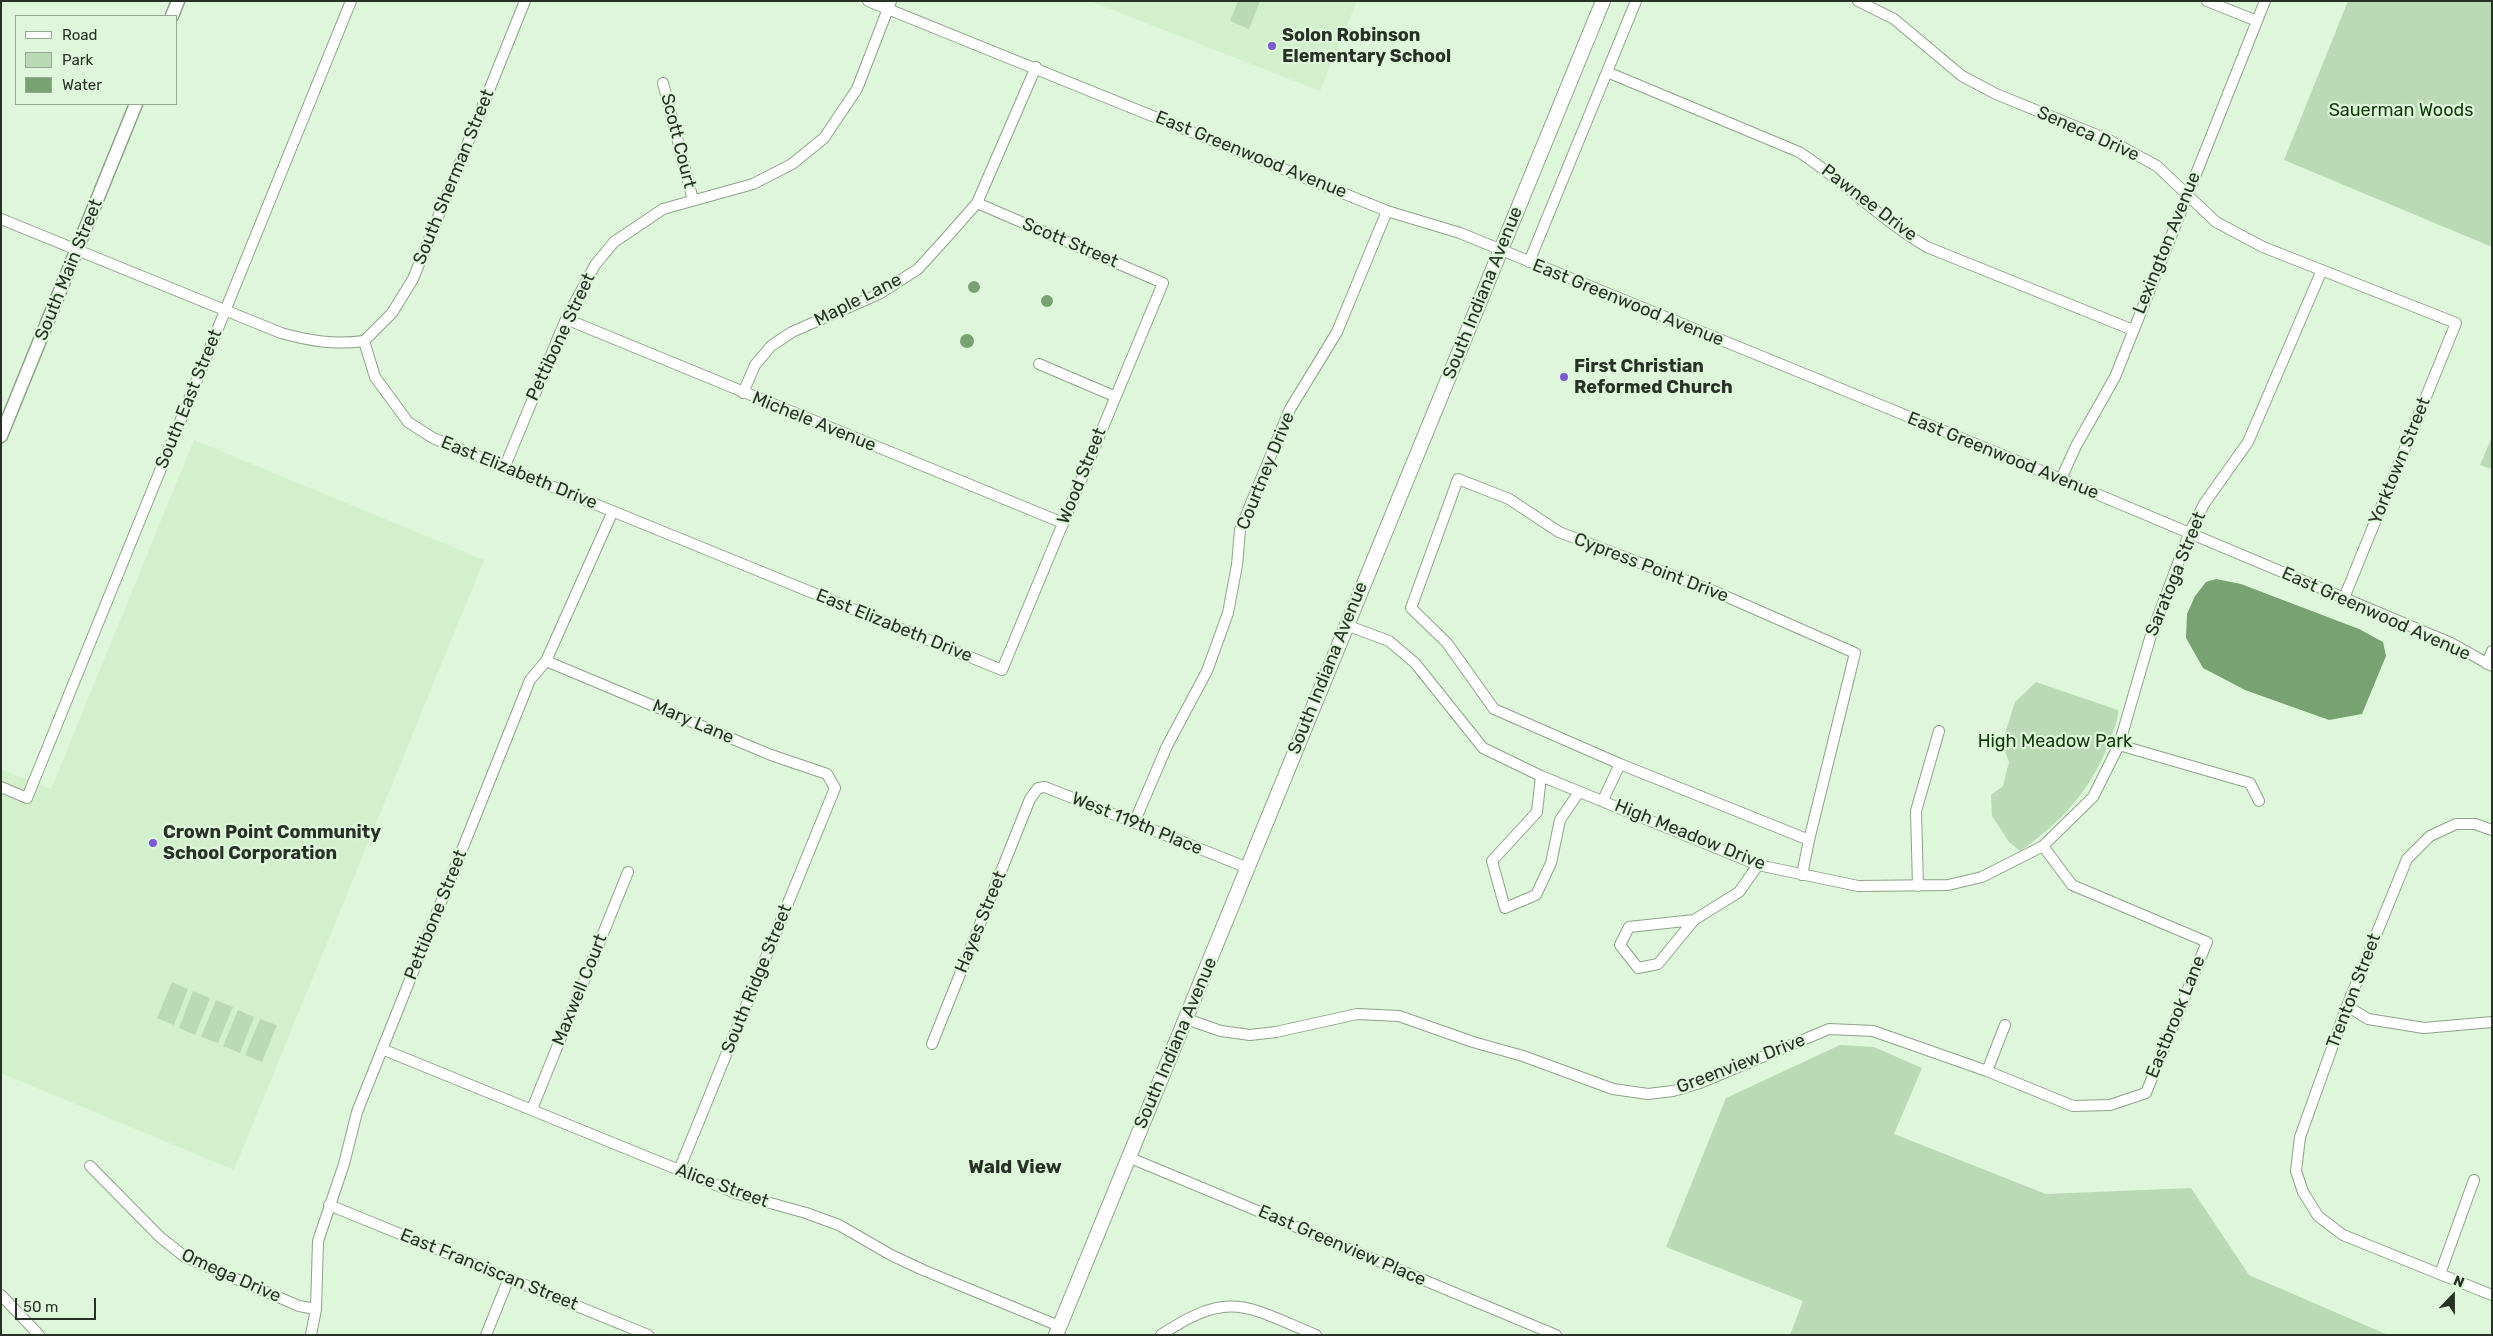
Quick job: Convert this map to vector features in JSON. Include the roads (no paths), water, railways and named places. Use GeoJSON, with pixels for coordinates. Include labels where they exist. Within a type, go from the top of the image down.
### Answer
{"type":"FeatureCollection","features":[{"type":"Feature","properties":{"kind":"main road","name":"South Indiana Avenue"},"geometry":{"type":"LineString","coordinates":[[1057,1330],[1603,1]]}},
{"type":"Feature","properties":{"kind":"street"},"geometry":{"type":"LineString","coordinates":[[172,15],[178,1]]}},
{"type":"Feature","properties":{"kind":"street","name":"South East Street"},"geometry":{"type":"LineString","coordinates":[[1,788],[27,798],[352,1]]}},
{"type":"Feature","properties":{"kind":"street","name":"South Sherman Street"},"geometry":{"type":"LineString","coordinates":[[364,341],[392,313],[413,279],[525,1]]}},
{"type":"Feature","properties":{"kind":"street","name":"East Greenwood Avenue"},"geometry":{"type":"LineString","coordinates":[[868,1],[890,5],[1387,211],[1460,233],[2344,598],[2451,643],[2489,665]]}},
{"type":"Feature","properties":{"kind":"street"},"geometry":{"type":"LineString","coordinates":[[1529,262],[1636,1]]}},
{"type":"Feature","properties":{"kind":"street","name":"Seneca Drive"},"geometry":{"type":"LineString","coordinates":[[1858,1],[1894,20],[1962,76],[1996,94],[2109,140],[2157,166],[2187,192],[2216,222],[2263,247],[2456,323]]}},
{"type":"Feature","properties":{"kind":"street"},"geometry":{"type":"LineString","coordinates":[[2207,1],[2257,21]]}},
{"type":"Feature","properties":{"kind":"street","name":"Lexington Avenue"},"geometry":{"type":"LineString","coordinates":[[2061,480],[2076,446],[2115,378],[2187,192],[2265,1]]}},
{"type":"Feature","properties":{"kind":"street","name":"Pettibone Street"},"geometry":{"type":"LineString","coordinates":[[505,466],[566,319],[595,265],[614,242],[663,209],[754,184],[792,164],[824,138],[857,89],[890,5]]}},
{"type":"Feature","properties":{"kind":"street","name":"Maple Lane"},"geometry":{"type":"LineString","coordinates":[[743,393],[755,365],[771,346],[792,332],[879,294],[918,269],[977,203],[1036,67]]}},
{"type":"Feature","properties":{"kind":"street","name":"Pawnee Drive"},"geometry":{"type":"LineString","coordinates":[[1607,72],[1799,152],[1826,170],[1905,234],[1927,246],[2133,330]]}},
{"type":"Feature","properties":{"kind":"street","name":"Scott Court"},"geometry":{"type":"LineString","coordinates":[[663,83],[693,200]]}},
{"type":"Feature","properties":{"kind":"street","name":"South Main Street"},"geometry":{"type":"LineString","coordinates":[[1,436],[136,105]]}},
{"type":"Feature","properties":{"kind":"street","name":"Scott Street"},"geometry":{"type":"LineString","coordinates":[[977,203],[1163,283]]}},
{"type":"Feature","properties":{"kind":"street","name":"Courtney Drive"},"geometry":{"type":"LineString","coordinates":[[1134,823],[1167,746],[1210,663],[1228,613],[1237,565],[1240,530],[1290,409],[1337,332],[1387,211]]}},
{"type":"Feature","properties":{"kind":"street"},"geometry":{"type":"LineString","coordinates":[[1,219],[281,333],[309,341],[339,344],[364,341]]}},
{"type":"Feature","properties":{"kind":"street","name":"Saratoga Street"},"geometry":{"type":"LineString","coordinates":[[2043,846],[2093,797],[2119,745],[2151,635],[2189,534],[2204,504],[2248,442],[2322,270]]}},
{"type":"Feature","properties":{"kind":"street","name":"Wood Street"},"geometry":{"type":"LineString","coordinates":[[1002,670],[1114,396],[1163,283]]}},
{"type":"Feature","properties":{"kind":"street","name":"Michele Avenue"},"geometry":{"type":"LineString","coordinates":[[566,319],[1063,523]]}},
{"type":"Feature","properties":{"kind":"street","name":"Yorktown Street"},"geometry":{"type":"LineString","coordinates":[[2344,598],[2456,323]]}},
{"type":"Feature","properties":{"kind":"street","name":"East Elizabeth Drive"},"geometry":{"type":"LineString","coordinates":[[364,341],[375,376],[408,422],[432,438],[505,466],[1002,670]]}},
{"type":"Feature","properties":{"kind":"street"},"geometry":{"type":"LineString","coordinates":[[1039,364],[1114,396]]}},
{"type":"Feature","properties":{"kind":"street","name":"Cypress Point Drive"},"geometry":{"type":"LineString","coordinates":[[1458,479],[1509,500],[1559,532],[1716,592],[1855,653],[1809,840],[1620,764],[1494,709],[1448,643],[1411,608],[1458,479]]}},
{"type":"Feature","properties":{"kind":"street","name":"Pettibone Street"},"geometry":{"type":"LineString","coordinates":[[311,1335],[316,1309],[318,1241],[344,1164],[357,1112],[530,680],[546,661],[613,511]]}},
{"type":"Feature","properties":{"kind":"street","name":"High Meadow Drive"},"geometry":{"type":"LineString","coordinates":[[1346,625],[1389,641],[1416,663],[1483,748],[1541,776],[1758,865],[1858,886],[1948,885],[1982,877],[2043,846]]}},
{"type":"Feature","properties":{"kind":"street"},"geometry":{"type":"LineString","coordinates":[[2489,665],[2492,651]]}},
{"type":"Feature","properties":{"kind":"street","name":"Mary Lane"},"geometry":{"type":"LineString","coordinates":[[546,661],[771,754],[826,774],[835,788]]}},
{"type":"Feature","properties":{"kind":"street"},"geometry":{"type":"LineString","coordinates":[[1918,886],[1916,810],[1939,731]]}},
{"type":"Feature","properties":{"kind":"street"},"geometry":{"type":"LineString","coordinates":[[2119,745],[2250,783],[2259,801]]}},
{"type":"Feature","properties":{"kind":"street"},"geometry":{"type":"LineString","coordinates":[[1603,800],[1620,764]]}},
{"type":"Feature","properties":{"kind":"street"},"geometry":{"type":"LineString","coordinates":[[1541,776],[1537,812],[1492,861],[1505,908],[1536,895],[1551,863],[1560,820],[1579,792]]}},
{"type":"Feature","properties":{"kind":"street","name":"South Ridge Street"},"geometry":{"type":"LineString","coordinates":[[679,1170],[835,788]]}},
{"type":"Feature","properties":{"kind":"street","name":"West 119th Place"},"geometry":{"type":"LineString","coordinates":[[1030,799],[1038,788],[1045,788],[1248,868]]}},
{"type":"Feature","properties":{"kind":"street","name":"Hayes Street"},"geometry":{"type":"LineString","coordinates":[[932,1044],[1030,799]]}},
{"type":"Feature","properties":{"kind":"street","name":"Trenton Street"},"geometry":{"type":"LineString","coordinates":[[2440,1274],[2343,1235],[2318,1216],[2303,1192],[2296,1171],[2300,1137],[2347,1006],[2407,859],[2430,836],[2456,824],[2475,824],[2492,830]]}},
{"type":"Feature","properties":{"kind":"street"},"geometry":{"type":"LineString","coordinates":[[1802,875],[1809,840]]}},
{"type":"Feature","properties":{"kind":"street","name":"Eastbrook Lane"},"geometry":{"type":"LineString","coordinates":[[2043,846],[2072,884],[2207,942],[2146,1093]]}},
{"type":"Feature","properties":{"kind":"street"},"geometry":{"type":"LineString","coordinates":[[1694,920],[1629,927],[1620,945],[1638,968],[1658,964],[1694,920],[1739,892],[1758,865]]}},
{"type":"Feature","properties":{"kind":"street","name":"Maxwell Court"},"geometry":{"type":"LineString","coordinates":[[532,1109],[628,872]]}},
{"type":"Feature","properties":{"kind":"street"},"geometry":{"type":"LineString","coordinates":[[2347,1006],[2368,1019],[2424,1028],[2492,1022]]}},
{"type":"Feature","properties":{"kind":"street","name":"Greenview Drive"},"geometry":{"type":"LineString","coordinates":[[1186,1019],[1222,1031],[1250,1035],[1276,1032],[1357,1014],[1399,1016],[1473,1042],[1523,1056],[1612,1089],[1648,1094],[1673,1091],[1700,1083],[1829,1029],[1874,1031],[1987,1071],[2073,1106],[2110,1104],[2146,1093]]}},
{"type":"Feature","properties":{"kind":"street"},"geometry":{"type":"LineString","coordinates":[[1987,1071],[2005,1025]]}},
{"type":"Feature","properties":{"kind":"street","name":"Alice Street"},"geometry":{"type":"LineString","coordinates":[[382,1049],[750,1199],[806,1213],[839,1225],[891,1255],[922,1270],[1057,1330]]}},
{"type":"Feature","properties":{"kind":"street","name":"East Greenview Place"},"geometry":{"type":"LineString","coordinates":[[1128,1157],[1556,1335]]}},
{"type":"Feature","properties":{"kind":"street","name":"Omega Drive"},"geometry":{"type":"LineString","coordinates":[[90,1166],[160,1237],[185,1257],[299,1306],[316,1309]]}},
{"type":"Feature","properties":{"kind":"street"},"geometry":{"type":"LineString","coordinates":[[2474,1180],[2440,1274],[2492,1295]]}},
{"type":"Feature","properties":{"kind":"street","name":"East Franciscan Street"},"geometry":{"type":"LineString","coordinates":[[329,1205],[648,1335]]}},
{"type":"Feature","properties":{"kind":"street"},"geometry":{"type":"LineString","coordinates":[[486,1335],[509,1278]]}},
{"type":"Feature","properties":{"kind":"street"},"geometry":{"type":"LineString","coordinates":[[1,1296],[39,1335]]}},
{"type":"Feature","properties":{"kind":"street"},"geometry":{"type":"LineString","coordinates":[[1161,1335],[1193,1314],[1210,1308],[1227,1306],[1256,1310],[1316,1335]]}},
{"type":"Feature","properties":{"kind":"water"},"geometry":{"type":"Polygon","coordinates":[[[974,281],[980,287],[974,293],[968,287],[974,281]]]}},
{"type":"Feature","properties":{"kind":"water"},"geometry":{"type":"Polygon","coordinates":[[[1045,295],[1049,295],[1053,301],[1049,307],[1045,307],[1041,303],[1041,299],[1045,295]]]}},
{"type":"Feature","properties":{"kind":"water"},"geometry":{"type":"Polygon","coordinates":[[[967,334],[972,336],[974,341],[972,346],[967,348],[962,346],[960,341],[962,336],[967,334]]]}},
{"type":"Feature","properties":{"kind":"water"},"geometry":{"type":"Polygon","coordinates":[[[2216,579],[2241,584],[2359,629],[2383,642],[2386,656],[2362,714],[2329,720],[2245,690],[2203,668],[2186,638],[2187,614],[2195,596],[2206,582],[2216,579]]]}},
{"type":"Feature","properties":{"kind":"place","name":"Solon Robinson Elementary School"},"geometry":{"type":"Point","coordinates":[1272,46]}},
{"type":"Feature","properties":{"kind":"place","name":"First Christian Reformed Church"},"geometry":{"type":"Point","coordinates":[1564,377]}},
{"type":"Feature","properties":{"kind":"place","name":"Crown Point Community School Corporation"},"geometry":{"type":"Point","coordinates":[153,843]}},
{"type":"Feature","properties":{"kind":"district","name":"Wald View"},"geometry":{"type":"Point","coordinates":[1015,1168]}},
{"type":"Feature","properties":{"kind":"park label","name":"Sauerman Woods"},"geometry":{"type":"Point","coordinates":[2401,111]}},
{"type":"Feature","properties":{"kind":"park label","name":"High Meadow Park"},"geometry":{"type":"Point","coordinates":[2055,742]}}]}
